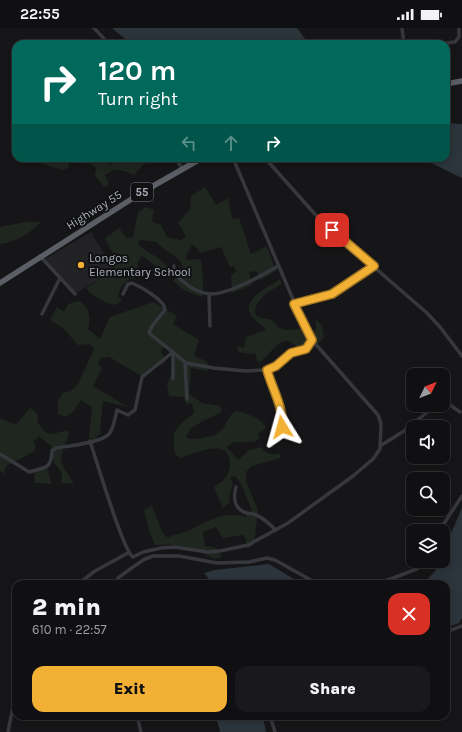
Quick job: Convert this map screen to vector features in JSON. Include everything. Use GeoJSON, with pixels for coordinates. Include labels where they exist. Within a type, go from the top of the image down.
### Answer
{"type":"FeatureCollection","features":[{"type":"Feature","properties":{"kind":"highway"},"geometry":{"type":"LineString","coordinates":[[450,83],[462,81]]}},
{"type":"Feature","properties":{"kind":"highway","name":"Highway 55"},"geometry":{"type":"LineString","coordinates":[[0,283],[40,256],[194,162]]}},
{"type":"Feature","properties":{"kind":"street"},"geometry":{"type":"LineString","coordinates":[[94,28],[105,40]]}},
{"type":"Feature","properties":{"kind":"street"},"geometry":{"type":"LineString","coordinates":[[402,28],[404,40]]}},
{"type":"Feature","properties":{"kind":"street"},"geometry":{"type":"LineString","coordinates":[[450,43],[455,42],[459,37],[459,28]]}},
{"type":"Feature","properties":{"kind":"street"},"geometry":{"type":"LineString","coordinates":[[178,162],[182,168]]}},
{"type":"Feature","properties":{"kind":"street"},"geometry":{"type":"LineString","coordinates":[[90,441],[116,522],[128,553],[133,557],[143,552],[161,548],[175,547],[192,551],[220,551],[248,545],[276,530],[353,476],[373,459],[380,446],[381,424],[378,415],[312,340],[294,304],[235,162]]}},
{"type":"Feature","properties":{"kind":"street"},"geometry":{"type":"LineString","coordinates":[[269,162],[321,221],[428,313],[462,356]]}},
{"type":"Feature","properties":{"kind":"street"},"geometry":{"type":"LineString","coordinates":[[40,256],[75,294]]}},
{"type":"Feature","properties":{"kind":"street"},"geometry":{"type":"LineString","coordinates":[[174,266],[175,273],[181,281],[198,292],[209,294],[222,292],[250,282],[278,266]]}},
{"type":"Feature","properties":{"kind":"street"},"geometry":{"type":"LineString","coordinates":[[294,304],[332,294],[374,266]]}},
{"type":"Feature","properties":{"kind":"street"},"geometry":{"type":"LineString","coordinates":[[42,314],[60,278]]}},
{"type":"Feature","properties":{"kind":"street"},"geometry":{"type":"LineString","coordinates":[[123,294],[128,284],[132,283],[148,291],[163,304],[165,310],[152,326],[149,333],[185,363],[246,371],[267,370],[276,366],[291,353],[306,349],[312,340]]}},
{"type":"Feature","properties":{"kind":"street"},"geometry":{"type":"LineString","coordinates":[[209,294],[210,326]]}},
{"type":"Feature","properties":{"kind":"street"},"geometry":{"type":"LineString","coordinates":[[173,352],[173,379]]}},
{"type":"Feature","properties":{"kind":"street"},"geometry":{"type":"LineString","coordinates":[[0,454],[29,472],[49,466],[52,462],[52,451],[56,448],[99,440],[109,434],[117,409],[128,415],[133,413],[136,409],[142,377],[173,352]]}},
{"type":"Feature","properties":{"kind":"street"},"geometry":{"type":"LineString","coordinates":[[185,363],[187,399]]}},
{"type":"Feature","properties":{"kind":"street"},"geometry":{"type":"LineString","coordinates":[[267,370],[274,386],[281,414],[282,427],[278,430]]}},
{"type":"Feature","properties":{"kind":"street"},"geometry":{"type":"LineString","coordinates":[[450,405],[460,412]]}},
{"type":"Feature","properties":{"kind":"street"},"geometry":{"type":"LineString","coordinates":[[380,446],[404,431],[427,412]]}},
{"type":"Feature","properties":{"kind":"street"},"geometry":{"type":"LineString","coordinates":[[236,487],[234,499],[238,507],[244,512],[261,517],[276,530]]}},
{"type":"Feature","properties":{"kind":"street"},"geometry":{"type":"LineString","coordinates":[[444,524],[462,496]]}},
{"type":"Feature","properties":{"kind":"street"},"geometry":{"type":"LineString","coordinates":[[83,580],[95,571],[128,553]]}},
{"type":"Feature","properties":{"kind":"street"},"geometry":{"type":"LineString","coordinates":[[117,580],[145,559],[172,555],[217,563],[249,562],[267,558],[275,560],[311,580]]}},
{"type":"Feature","properties":{"kind":"street"},"geometry":{"type":"LineString","coordinates":[[388,580],[418,568]]}},
{"type":"Feature","properties":{"kind":"street"},"geometry":{"type":"LineString","coordinates":[[450,630],[462,626]]}},
{"type":"Feature","properties":{"kind":"street"},"geometry":{"type":"LineString","coordinates":[[8,732],[12,712]]}},
{"type":"Feature","properties":{"kind":"street"},"geometry":{"type":"LineString","coordinates":[[138,720],[141,732]]}},
{"type":"Feature","properties":{"kind":"street"},"geometry":{"type":"LineString","coordinates":[[271,720],[275,732]]}},
{"type":"Feature","properties":{"kind":"shaded area"},"geometry":{"type":"Polygon","coordinates":[[[112,28],[297,28],[306,40],[126,40],[112,28]]]}},
{"type":"Feature","properties":{"kind":"shaded area"},"geometry":{"type":"Polygon","coordinates":[[[450,123],[462,124],[462,178],[429,162],[450,162],[450,123]]]}},
{"type":"Feature","properties":{"kind":"shaded area"},"geometry":{"type":"Polygon","coordinates":[[[38,162],[69,162],[68,168],[62,170],[38,162]]]}},
{"type":"Feature","properties":{"kind":"shaded area"},"geometry":{"type":"Polygon","coordinates":[[[81,162],[107,162],[107,164],[112,164],[114,162],[147,162],[134,175],[119,170],[109,172],[105,175],[109,184],[104,187],[95,176],[96,168],[91,164],[81,162]]]}},
{"type":"Feature","properties":{"kind":"shaded area"},"geometry":{"type":"Polygon","coordinates":[[[205,187],[216,205],[228,198],[232,219],[239,218],[251,254],[267,246],[276,271],[260,280],[257,271],[249,272],[252,285],[232,293],[231,275],[237,271],[233,266],[230,267],[221,247],[200,253],[192,244],[186,260],[200,259],[203,278],[202,297],[184,290],[173,281],[183,269],[180,261],[176,257],[157,242],[141,240],[138,244],[160,259],[170,271],[161,270],[142,256],[137,264],[139,270],[134,279],[130,278],[121,287],[118,296],[122,301],[114,305],[95,296],[86,288],[114,270],[108,260],[114,256],[105,238],[119,228],[126,238],[133,237],[138,212],[146,207],[154,210],[152,222],[161,225],[167,237],[181,240],[186,236],[178,223],[190,209],[191,196],[205,187]]]}},
{"type":"Feature","properties":{"kind":"shaded area"},"geometry":{"type":"Polygon","coordinates":[[[25,222],[41,222],[23,236],[0,244],[0,227],[25,222]]]}},
{"type":"Feature","properties":{"kind":"shaded area","name":"Longos Elementary School"},"geometry":{"type":"Polygon","coordinates":[[[91,232],[114,270],[76,293],[45,259],[91,232]]]}},
{"type":"Feature","properties":{"kind":"shaded area"},"geometry":{"type":"Polygon","coordinates":[[[280,279],[282,284],[268,292],[260,299],[255,314],[258,317],[272,320],[278,327],[285,330],[308,328],[310,333],[316,330],[316,319],[322,326],[324,338],[305,355],[291,342],[281,342],[262,361],[258,363],[255,353],[250,354],[238,352],[237,346],[244,348],[246,337],[266,330],[252,316],[249,311],[249,306],[251,301],[260,292],[280,279]]]}},
{"type":"Feature","properties":{"kind":"shaded area"},"geometry":{"type":"Polygon","coordinates":[[[79,301],[85,306],[89,314],[88,329],[100,339],[110,317],[153,302],[177,316],[173,324],[199,340],[194,356],[208,362],[207,371],[191,368],[189,394],[202,403],[220,406],[222,412],[190,429],[186,436],[189,439],[203,438],[218,433],[235,411],[252,416],[266,427],[258,433],[260,438],[254,442],[234,442],[227,447],[238,460],[249,450],[261,447],[270,454],[280,453],[280,458],[252,466],[246,472],[246,482],[258,510],[254,545],[248,548],[244,535],[223,538],[216,527],[203,532],[205,546],[216,548],[222,557],[214,559],[186,547],[155,545],[149,530],[144,510],[152,506],[162,532],[168,538],[217,517],[238,515],[245,517],[252,511],[242,486],[235,476],[230,477],[233,485],[229,503],[223,508],[214,488],[225,479],[229,471],[230,459],[226,452],[220,449],[206,450],[180,458],[175,454],[174,434],[182,422],[194,413],[192,403],[187,404],[183,397],[169,396],[167,384],[175,364],[171,352],[165,347],[161,350],[166,362],[150,371],[145,378],[109,357],[101,358],[98,363],[102,369],[93,386],[128,407],[103,401],[100,428],[101,433],[94,439],[89,438],[92,407],[81,400],[74,411],[65,417],[58,414],[58,400],[63,393],[71,391],[78,384],[94,349],[89,344],[78,345],[63,328],[50,320],[57,307],[64,312],[68,304],[79,301]]]}},
{"type":"Feature","properties":{"kind":"shaded area"},"geometry":{"type":"Polygon","coordinates":[[[30,408],[37,413],[38,423],[46,433],[52,434],[68,430],[69,435],[61,456],[61,461],[74,484],[61,483],[62,473],[54,463],[51,446],[39,436],[33,442],[36,447],[33,452],[6,466],[4,474],[0,471],[0,418],[16,425],[30,408]]]}},
{"type":"Feature","properties":{"kind":"shaded area"},"geometry":{"type":"Polygon","coordinates":[[[46,465],[52,484],[35,483],[34,473],[46,465]]]}},
{"type":"Feature","properties":{"kind":"shaded area"},"geometry":{"type":"Polygon","coordinates":[[[462,508],[462,618],[459,623],[450,626],[450,580],[427,580],[436,568],[450,568],[450,536],[462,508]]]}},
{"type":"Feature","properties":{"kind":"shaded area"},"geometry":{"type":"Polygon","coordinates":[[[269,564],[295,580],[210,580],[204,573],[215,570],[269,564]]]}},
{"type":"Feature","properties":{"kind":"shaded area"},"geometry":{"type":"Polygon","coordinates":[[[217,720],[264,720],[266,732],[220,732],[217,720]]]}},
{"type":"Feature","properties":{"kind":"place","name":"Longos Elementary School"},"geometry":{"type":"Point","coordinates":[81,265]}},
{"type":"Feature","properties":{"kind":"route"},"geometry":{"type":"LineString","coordinates":[[282,427],[281,414],[274,386],[267,370],[276,366],[291,353],[306,349],[309,347],[312,340],[294,304],[332,294],[354,281],[374,266],[332,230]]}}]}
